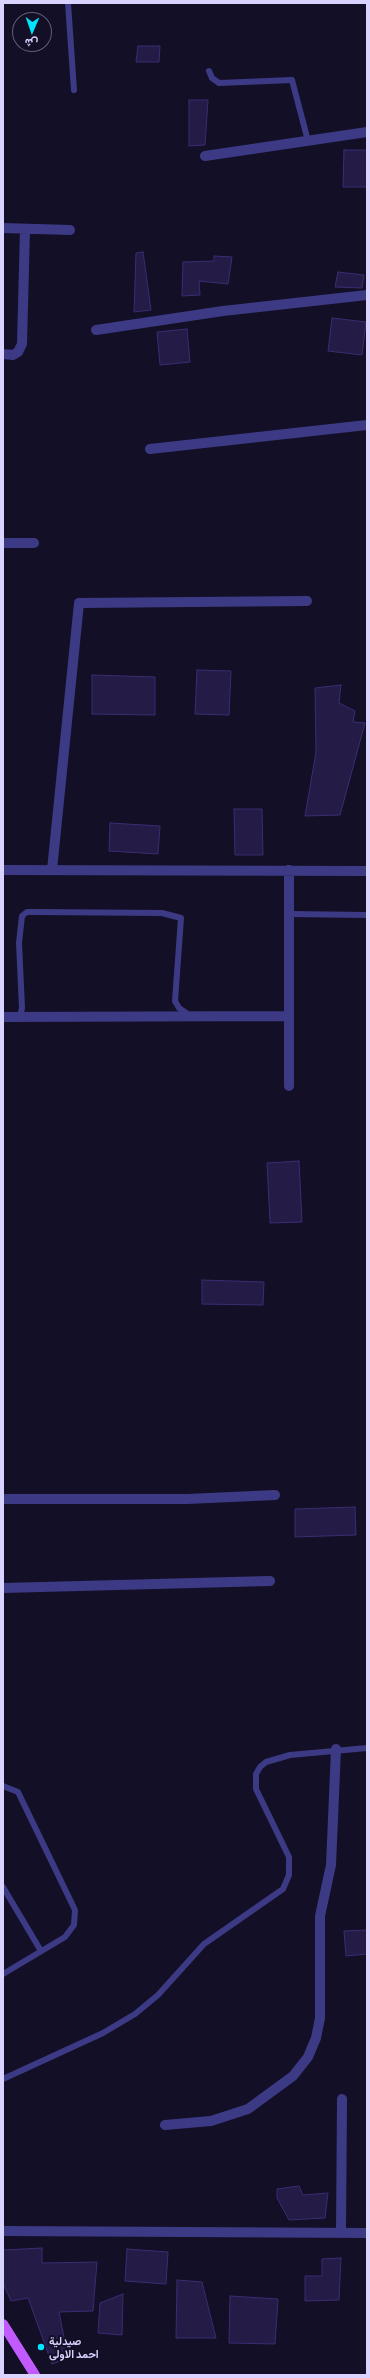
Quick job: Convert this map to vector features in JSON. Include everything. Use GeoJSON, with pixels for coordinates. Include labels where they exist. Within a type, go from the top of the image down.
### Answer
{"type":"FeatureCollection","features":[{"type":"Feature","properties":{"kind":"main road"},"geometry":{"type":"LineString","coordinates":[[3,2324],[35,2375]]}},
{"type":"Feature","properties":{"kind":"street"},"geometry":{"type":"LineString","coordinates":[[205,156],[367,132]]}},
{"type":"Feature","properties":{"kind":"street"},"geometry":{"type":"LineString","coordinates":[[3,228],[70,230]]}},
{"type":"Feature","properties":{"kind":"street"},"geometry":{"type":"LineString","coordinates":[[3,354],[13,355],[18,352],[22,344],[25,229]]}},
{"type":"Feature","properties":{"kind":"street"},"geometry":{"type":"LineString","coordinates":[[96,330],[223,311],[367,295]]}},
{"type":"Feature","properties":{"kind":"street"},"geometry":{"type":"LineString","coordinates":[[150,449],[367,425]]}},
{"type":"Feature","properties":{"kind":"street"},"geometry":{"type":"LineString","coordinates":[[3,543],[34,543]]}},
{"type":"Feature","properties":{"kind":"street"},"geometry":{"type":"LineString","coordinates":[[52,870],[79,602],[307,601]]}},
{"type":"Feature","properties":{"kind":"street"},"geometry":{"type":"LineString","coordinates":[[3,870],[367,871]]}},
{"type":"Feature","properties":{"kind":"street"},"geometry":{"type":"LineString","coordinates":[[289,870],[289,1086]]}},
{"type":"Feature","properties":{"kind":"street"},"geometry":{"type":"LineString","coordinates":[[3,1017],[289,1016]]}},
{"type":"Feature","properties":{"kind":"street"},"geometry":{"type":"LineString","coordinates":[[3,1499],[187,1498],[275,1495]]}},
{"type":"Feature","properties":{"kind":"street"},"geometry":{"type":"LineString","coordinates":[[3,1588],[270,1581]]}},
{"type":"Feature","properties":{"kind":"street"},"geometry":{"type":"LineString","coordinates":[[165,2125],[211,2121],[248,2109],[293,2076],[308,2057],[316,2038],[320,2018],[320,1916],[331,1865],[336,1750]]}},
{"type":"Feature","properties":{"kind":"street"},"geometry":{"type":"LineString","coordinates":[[341,2232],[342,2098]]}},
{"type":"Feature","properties":{"kind":"street"},"geometry":{"type":"LineString","coordinates":[[3,2231],[367,2233]]}},
{"type":"Feature","properties":{"kind":"lane"},"geometry":{"type":"LineString","coordinates":[[68,3],[74,90]]}},
{"type":"Feature","properties":{"kind":"lane"},"geometry":{"type":"LineString","coordinates":[[209,70],[212,78],[219,83],[292,80],[308,141]]}},
{"type":"Feature","properties":{"kind":"lane"},"geometry":{"type":"LineString","coordinates":[[20,1017],[22,1008],[20,943],[22,916],[27,912],[37,912],[162,913],[180,918],[175,1001],[178,1008],[192,1017]]}},
{"type":"Feature","properties":{"kind":"lane"},"geometry":{"type":"LineString","coordinates":[[289,914],[367,915]]}},
{"type":"Feature","properties":{"kind":"lane"},"geometry":{"type":"LineString","coordinates":[[3,2079],[120,2024],[150,2002],[204,1944],[277,1895],[287,1883],[289,1875],[289,1857],[256,1789],[256,1774],[266,1762],[277,1758],[336,1750],[367,1748]]}},
{"type":"Feature","properties":{"kind":"lane"},"geometry":{"type":"LineString","coordinates":[[3,1786],[18,1792],[75,1910],[74,1925],[65,1937],[3,1974]]}},
{"type":"Feature","properties":{"kind":"lane"},"geometry":{"type":"LineString","coordinates":[[3,1887],[41,1951]]}},
{"type":"Feature","properties":{"kind":"building"},"geometry":{"type":"Polygon","coordinates":[[[138,46],[160,46],[159,62],[136,62],[138,46]]]}},
{"type":"Feature","properties":{"kind":"building"},"geometry":{"type":"Polygon","coordinates":[[[189,100],[208,100],[205,145],[189,146],[189,100]]]}},
{"type":"Feature","properties":{"kind":"building"},"geometry":{"type":"Polygon","coordinates":[[[344,150],[367,150],[367,187],[343,187],[344,150]]]}},
{"type":"Feature","properties":{"kind":"building"},"geometry":{"type":"Polygon","coordinates":[[[143,252],[151,310],[134,312],[136,253],[143,252]]]}},
{"type":"Feature","properties":{"kind":"building"},"geometry":{"type":"Polygon","coordinates":[[[214,256],[232,257],[228,284],[199,281],[200,295],[182,296],[183,262],[214,261],[214,256]]]}},
{"type":"Feature","properties":{"kind":"building"},"geometry":{"type":"Polygon","coordinates":[[[338,272],[364,275],[362,288],[335,287],[338,272]]]}},
{"type":"Feature","properties":{"kind":"building"},"geometry":{"type":"Polygon","coordinates":[[[332,318],[366,322],[362,355],[328,351],[332,318]]]}},
{"type":"Feature","properties":{"kind":"building"},"geometry":{"type":"Polygon","coordinates":[[[187,329],[190,362],[160,365],[157,332],[187,329]]]}},
{"type":"Feature","properties":{"kind":"building"},"geometry":{"type":"Polygon","coordinates":[[[197,670],[231,671],[229,715],[195,714],[197,670]]]}},
{"type":"Feature","properties":{"kind":"building"},"geometry":{"type":"Polygon","coordinates":[[[92,675],[155,677],[155,715],[92,714],[92,675]]]}},
{"type":"Feature","properties":{"kind":"building"},"geometry":{"type":"Polygon","coordinates":[[[341,685],[339,703],[355,711],[353,722],[365,723],[340,815],[305,816],[316,752],[315,688],[341,685]]]}},
{"type":"Feature","properties":{"kind":"building"},"geometry":{"type":"Polygon","coordinates":[[[234,809],[262,809],[263,855],[235,855],[234,809]]]}},
{"type":"Feature","properties":{"kind":"building"},"geometry":{"type":"Polygon","coordinates":[[[110,823],[160,826],[158,854],[109,851],[110,823]]]}},
{"type":"Feature","properties":{"kind":"building"},"geometry":{"type":"Polygon","coordinates":[[[299,1161],[302,1222],[270,1223],[267,1163],[299,1161]]]}},
{"type":"Feature","properties":{"kind":"building"},"geometry":{"type":"Polygon","coordinates":[[[202,1280],[264,1282],[263,1305],[202,1304],[202,1280]]]}},
{"type":"Feature","properties":{"kind":"building"},"geometry":{"type":"Polygon","coordinates":[[[355,1507],[356,1535],[295,1537],[295,1509],[355,1507]]]}},
{"type":"Feature","properties":{"kind":"building"},"geometry":{"type":"Polygon","coordinates":[[[367,1930],[367,1954],[346,1956],[344,1931],[367,1930]]]}},
{"type":"Feature","properties":{"kind":"building"},"geometry":{"type":"Polygon","coordinates":[[[299,2186],[303,2195],[328,2193],[325,2218],[289,2220],[277,2198],[277,2189],[299,2186]]]}},
{"type":"Feature","properties":{"kind":"building"},"geometry":{"type":"Polygon","coordinates":[[[42,2248],[42,2263],[97,2262],[93,2311],[59,2312],[68,2358],[52,2364],[28,2298],[11,2301],[3,2283],[3,2250],[42,2248]]]}},
{"type":"Feature","properties":{"kind":"building"},"geometry":{"type":"Polygon","coordinates":[[[127,2249],[168,2252],[166,2284],[125,2281],[127,2249]]]}},
{"type":"Feature","properties":{"kind":"building"},"geometry":{"type":"Polygon","coordinates":[[[341,2258],[339,2300],[305,2301],[305,2276],[322,2276],[322,2259],[341,2258]]]}},
{"type":"Feature","properties":{"kind":"building"},"geometry":{"type":"Polygon","coordinates":[[[177,2280],[202,2282],[216,2338],[176,2338],[177,2280]]]}},
{"type":"Feature","properties":{"kind":"building"},"geometry":{"type":"Polygon","coordinates":[[[123,2294],[122,2335],[98,2333],[100,2303],[123,2294]]]}},
{"type":"Feature","properties":{"kind":"building"},"geometry":{"type":"Polygon","coordinates":[[[230,2296],[278,2299],[275,2344],[229,2343],[230,2296]]]}},
{"type":"Feature","properties":{"kind":"place","name":"صيدلية احمد الاولى"},"geometry":{"type":"Point","coordinates":[41,2347]}}]}
